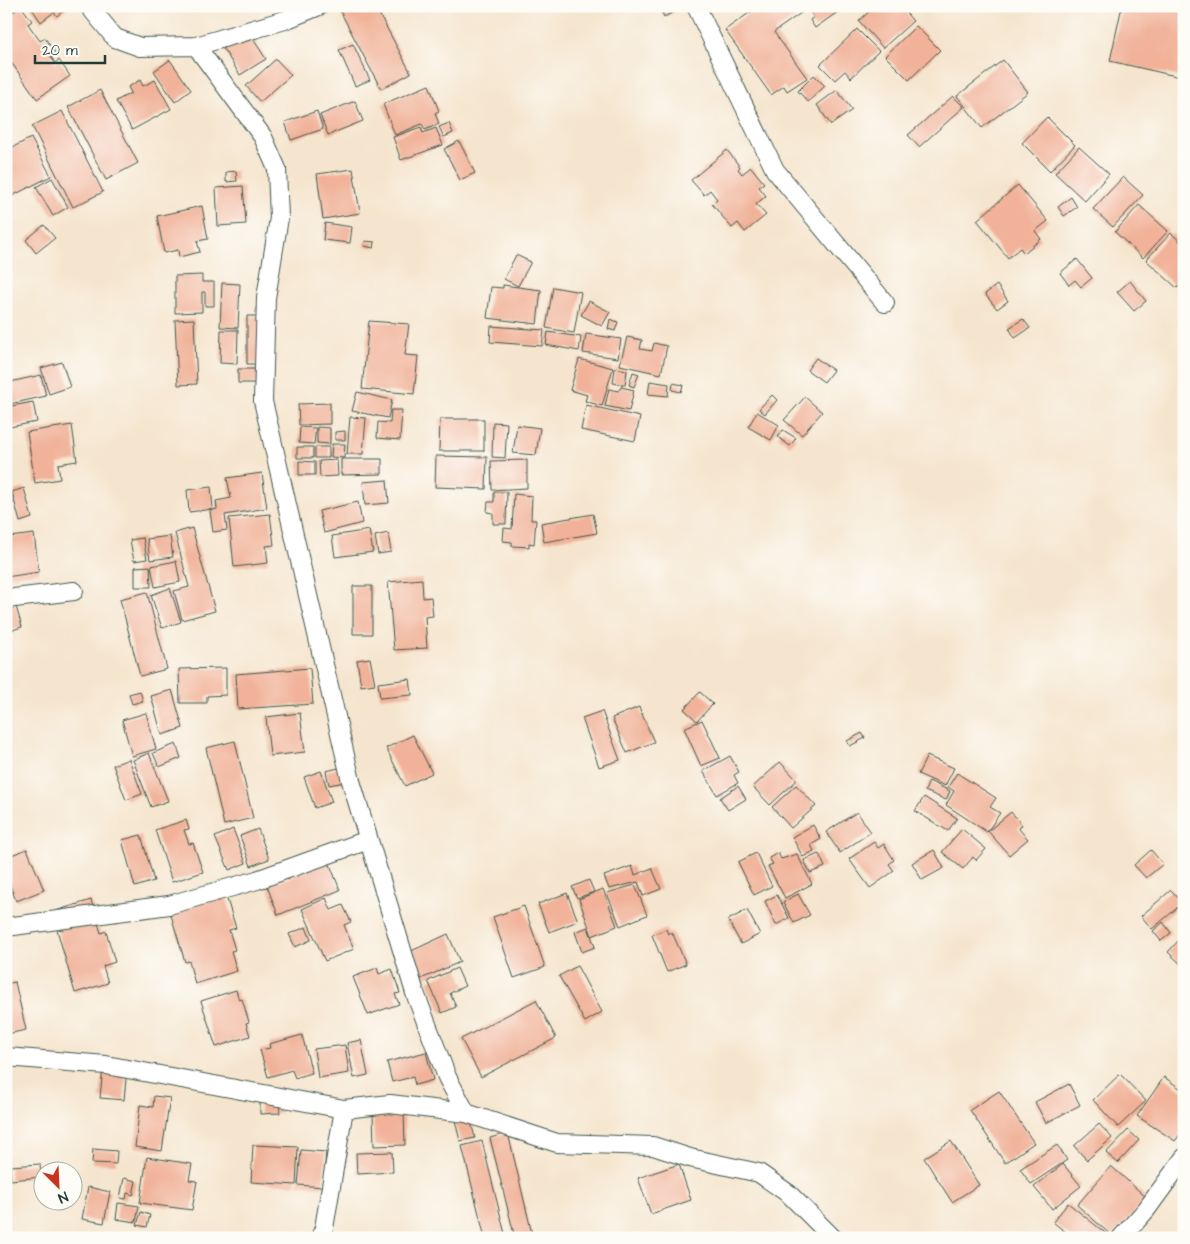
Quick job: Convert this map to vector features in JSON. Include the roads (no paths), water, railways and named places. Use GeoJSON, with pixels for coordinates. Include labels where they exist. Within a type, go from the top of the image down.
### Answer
{"type":"FeatureCollection","features":[{"type":"Feature","properties":{"kind":"street"},"geometry":{"type":"LineString","coordinates":[[89,6],[115,38],[140,47],[196,46],[286,20],[319,6]]}},
{"type":"Feature","properties":{"kind":"street"},"geometry":{"type":"LineString","coordinates":[[696,6],[775,170],[885,302]]}},
{"type":"Feature","properties":{"kind":"street"},"geometry":{"type":"LineString","coordinates":[[196,46],[263,137],[277,169],[278,218],[266,298],[263,401],[351,781],[415,993],[447,1077],[466,1113]]}},
{"type":"Feature","properties":{"kind":"street"},"geometry":{"type":"LineString","coordinates":[[6,599],[74,591]]}},
{"type":"Feature","properties":{"kind":"street"},"geometry":{"type":"LineString","coordinates":[[6,927],[169,905],[257,880],[368,840]]}},
{"type":"Feature","properties":{"kind":"street"},"geometry":{"type":"LineString","coordinates":[[6,1057],[106,1065],[344,1109],[390,1104],[466,1113],[557,1143],[652,1146],[690,1158],[760,1173],[789,1194],[833,1238]]}},
{"type":"Feature","properties":{"kind":"street"},"geometry":{"type":"LineString","coordinates":[[320,1238],[324,1228],[344,1109]]}},
{"type":"Feature","properties":{"kind":"street"},"geometry":{"type":"LineString","coordinates":[[1121,1238],[1146,1210],[1184,1158]]}}]}
